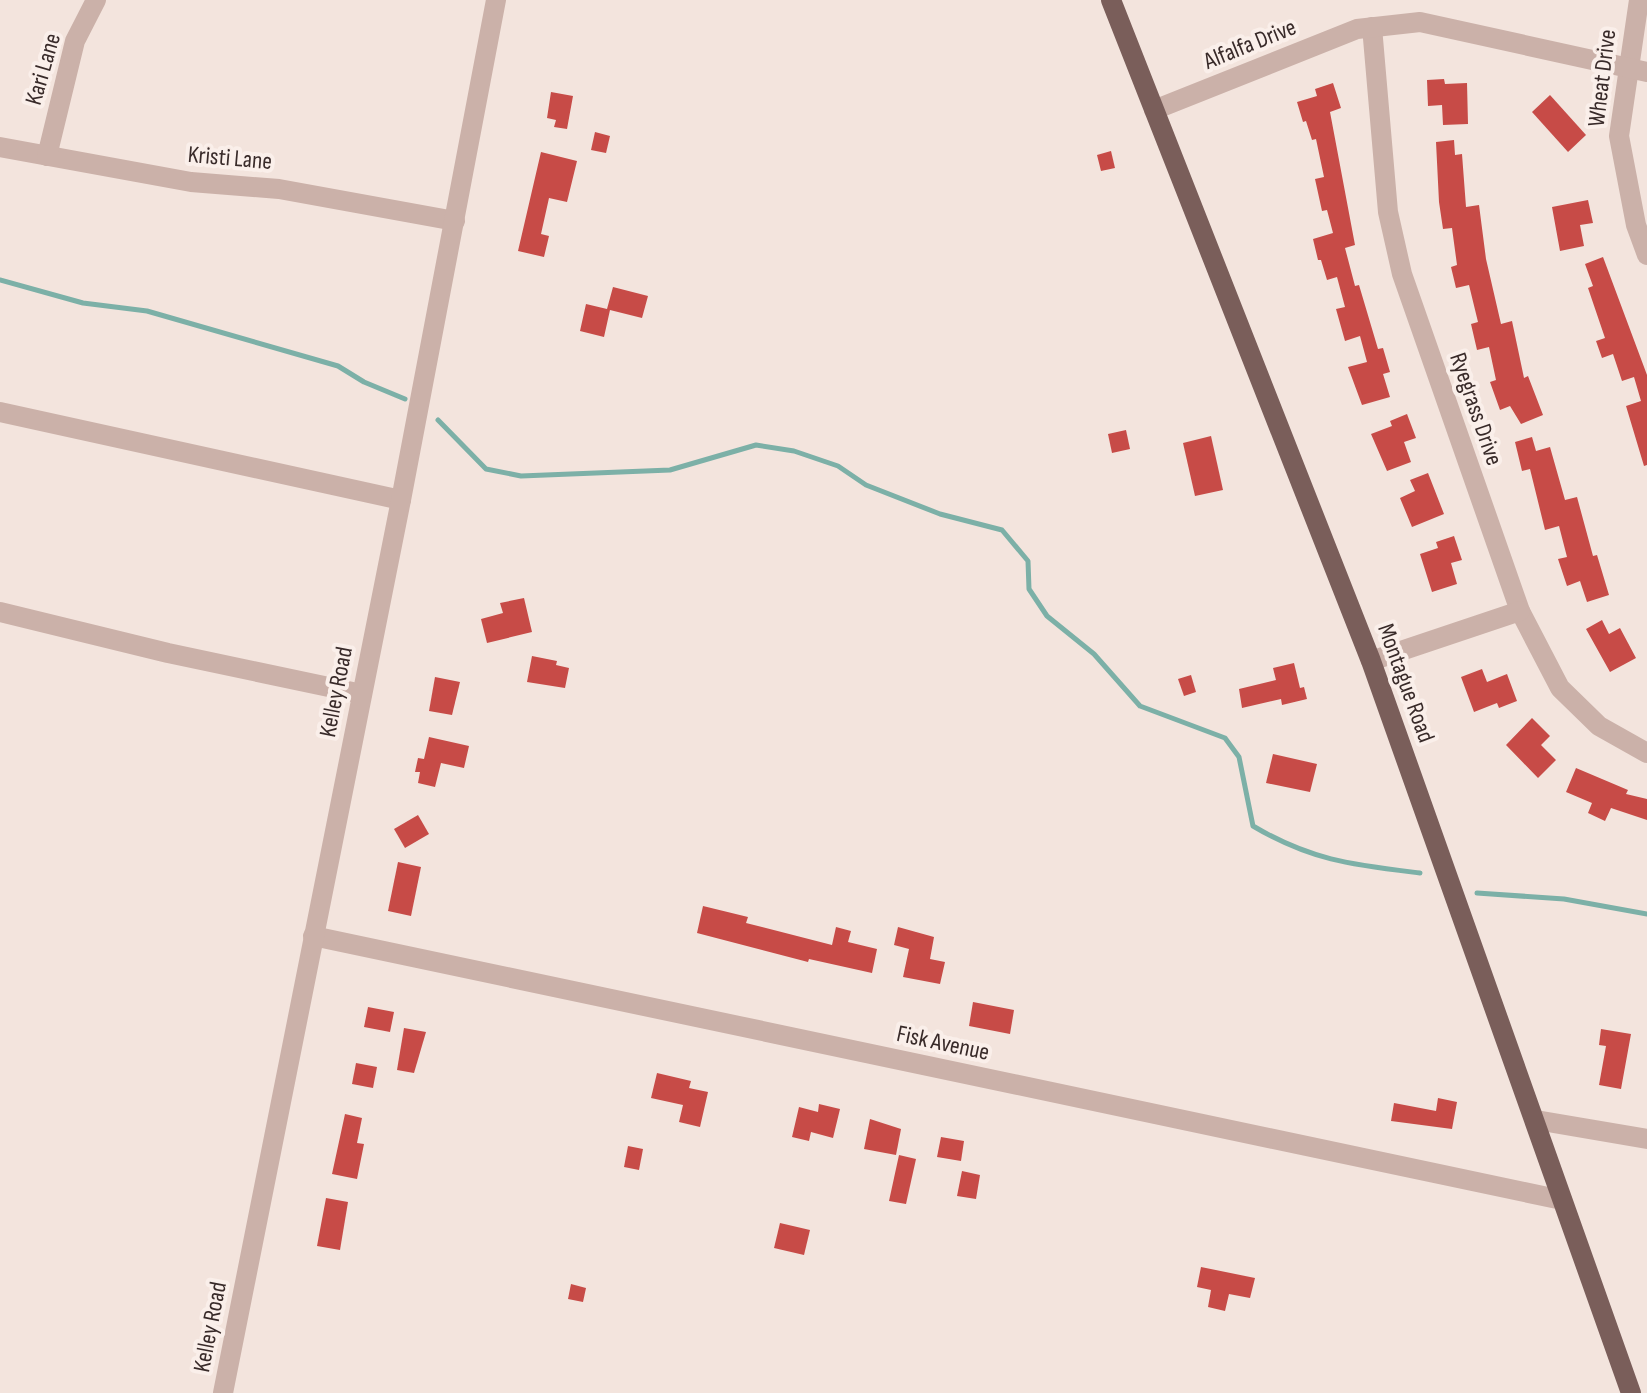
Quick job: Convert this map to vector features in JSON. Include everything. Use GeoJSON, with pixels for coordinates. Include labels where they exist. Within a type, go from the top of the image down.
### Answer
{"type":"FeatureCollection","features":[{"type":"Feature","properties":{"kind":"main road","name":"Montague Road"},"geometry":{"type":"LineString","coordinates":[[1111,0],[1371,661],[1631,1393]]}},
{"type":"Feature","properties":{"kind":"street","name":"Kari Lane"},"geometry":{"type":"LineString","coordinates":[[47,156],[75,41],[96,0]]}},
{"type":"Feature","properties":{"kind":"street","name":"Kelley Road"},"geometry":{"type":"LineString","coordinates":[[223,1393],[401,500],[496,0]]}},
{"type":"Feature","properties":{"kind":"street","name":"Wheat Drive"},"geometry":{"type":"LineString","coordinates":[[1639,0],[1638,70],[1619,136],[1636,225],[1647,255]]}},
{"type":"Feature","properties":{"kind":"street","name":"Alfalfa Drive"},"geometry":{"type":"LineString","coordinates":[[1154,110],[1372,27],[1420,22],[1638,70]]}},
{"type":"Feature","properties":{"kind":"street","name":"Ryegrass Drive"},"geometry":{"type":"LineString","coordinates":[[1372,27],[1388,212],[1402,274],[1520,611],[1560,688],[1599,726],[1647,753]]}},
{"type":"Feature","properties":{"kind":"street","name":"Kristi Lane"},"geometry":{"type":"LineString","coordinates":[[0,147],[191,182],[279,189],[455,221]]}},
{"type":"Feature","properties":{"kind":"street"},"geometry":{"type":"LineString","coordinates":[[0,412],[401,500]]}},
{"type":"Feature","properties":{"kind":"street"},"geometry":{"type":"LineString","coordinates":[[1371,661],[1520,611]]}},
{"type":"Feature","properties":{"kind":"street"},"geometry":{"type":"LineString","coordinates":[[0,612],[168,653],[362,694]]}},
{"type":"Feature","properties":{"kind":"street","name":"Fisk Avenue"},"geometry":{"type":"LineString","coordinates":[[313,936],[1562,1200]]}},
{"type":"Feature","properties":{"kind":"street"},"geometry":{"type":"LineString","coordinates":[[1536,1120],[1647,1139]]}},
{"type":"Feature","properties":{"kind":"building"},"geometry":{"type":"Polygon","coordinates":[[[1444,79],[1445,84],[1467,83],[1468,124],[1443,125],[1442,105],[1428,106],[1427,80],[1444,79]]]}},
{"type":"Feature","properties":{"kind":"building"},"geometry":{"type":"Polygon","coordinates":[[[1333,83],[1341,108],[1330,112],[1355,245],[1345,248],[1355,286],[1359,285],[1378,349],[1383,348],[1390,372],[1383,374],[1390,397],[1362,405],[1348,367],[1367,362],[1360,336],[1345,341],[1336,309],[1345,307],[1337,277],[1327,280],[1321,260],[1318,260],[1313,239],[1333,233],[1327,210],[1322,211],[1315,179],[1324,177],[1316,139],[1312,140],[1297,102],[1317,96],[1315,89],[1333,83]]]}},
{"type":"Feature","properties":{"kind":"building"},"geometry":{"type":"Polygon","coordinates":[[[551,92],[573,96],[567,129],[554,127],[556,120],[547,118],[551,92]]]}},
{"type":"Feature","properties":{"kind":"building"},"geometry":{"type":"Polygon","coordinates":[[[1550,95],[1586,135],[1568,152],[1532,112],[1550,95]]]}},
{"type":"Feature","properties":{"kind":"building"},"geometry":{"type":"Polygon","coordinates":[[[595,132],[610,136],[606,153],[591,150],[595,132]]]}},
{"type":"Feature","properties":{"kind":"building"},"geometry":{"type":"Polygon","coordinates":[[[1454,140],[1455,155],[1462,154],[1466,207],[1479,205],[1486,259],[1501,324],[1512,321],[1524,378],[1528,376],[1543,415],[1521,424],[1510,406],[1500,410],[1490,382],[1496,380],[1489,347],[1477,350],[1471,324],[1478,322],[1469,285],[1456,288],[1451,267],[1457,265],[1452,228],[1443,229],[1436,142],[1454,140]]]}},
{"type":"Feature","properties":{"kind":"building"},"geometry":{"type":"Polygon","coordinates":[[[1111,151],[1115,168],[1101,171],[1097,155],[1111,151]]]}},
{"type":"Feature","properties":{"kind":"building"},"geometry":{"type":"Polygon","coordinates":[[[541,152],[577,161],[567,202],[549,198],[541,234],[549,236],[544,257],[518,251],[541,152]]]}},
{"type":"Feature","properties":{"kind":"building"},"geometry":{"type":"Polygon","coordinates":[[[1588,200],[1593,223],[1580,225],[1584,246],[1560,251],[1552,207],[1588,200]]]}},
{"type":"Feature","properties":{"kind":"building"},"geometry":{"type":"Polygon","coordinates":[[[1603,257],[1647,375],[1647,465],[1644,466],[1626,406],[1641,401],[1634,377],[1622,381],[1613,354],[1602,358],[1596,341],[1605,338],[1588,288],[1593,286],[1585,264],[1603,257]]]}},
{"type":"Feature","properties":{"kind":"building"},"geometry":{"type":"Polygon","coordinates":[[[613,287],[648,296],[642,318],[610,310],[604,337],[580,331],[586,304],[607,309],[613,287]]]}},
{"type":"Feature","properties":{"kind":"building"},"geometry":{"type":"Polygon","coordinates":[[[1407,414],[1416,438],[1404,442],[1411,462],[1387,471],[1371,434],[1392,426],[1390,421],[1407,414]]]}},
{"type":"Feature","properties":{"kind":"building"},"geometry":{"type":"Polygon","coordinates":[[[1126,430],[1130,449],[1112,453],[1108,434],[1126,430]]]}},
{"type":"Feature","properties":{"kind":"building"},"geometry":{"type":"Polygon","coordinates":[[[1211,436],[1223,490],[1195,496],[1183,443],[1211,436]]]}},
{"type":"Feature","properties":{"kind":"building"},"geometry":{"type":"Polygon","coordinates":[[[1532,437],[1536,451],[1550,447],[1565,500],[1577,497],[1593,556],[1597,555],[1609,595],[1587,602],[1580,581],[1567,586],[1558,559],[1567,557],[1559,526],[1545,530],[1530,469],[1522,471],[1515,442],[1532,437]]]}},
{"type":"Feature","properties":{"kind":"building"},"geometry":{"type":"Polygon","coordinates":[[[1428,473],[1444,514],[1412,527],[1400,498],[1415,491],[1410,480],[1428,473]]]}},
{"type":"Feature","properties":{"kind":"building"},"geometry":{"type":"Polygon","coordinates":[[[1454,536],[1462,560],[1451,563],[1457,584],[1432,592],[1420,554],[1438,548],[1436,542],[1454,536]]]}},
{"type":"Feature","properties":{"kind":"building"},"geometry":{"type":"Polygon","coordinates":[[[524,598],[532,632],[487,643],[481,619],[503,613],[500,603],[524,598]]]}},
{"type":"Feature","properties":{"kind":"building"},"geometry":{"type":"Polygon","coordinates":[[[1602,620],[1609,634],[1620,628],[1636,658],[1610,672],[1586,629],[1602,620]]]}},
{"type":"Feature","properties":{"kind":"building"},"geometry":{"type":"Polygon","coordinates":[[[532,656],[557,661],[556,665],[569,668],[565,688],[527,682],[532,656]]]}},
{"type":"Feature","properties":{"kind":"building"},"geometry":{"type":"Polygon","coordinates":[[[1294,663],[1300,688],[1304,687],[1307,699],[1282,705],[1281,699],[1242,708],[1239,689],[1276,680],[1273,668],[1294,663]]]}},
{"type":"Feature","properties":{"kind":"building"},"geometry":{"type":"Polygon","coordinates":[[[1482,669],[1487,682],[1507,674],[1517,701],[1499,708],[1497,703],[1474,712],[1461,677],[1482,669]]]}},
{"type":"Feature","properties":{"kind":"building"},"geometry":{"type":"Polygon","coordinates":[[[1191,675],[1196,692],[1184,696],[1178,679],[1191,675]]]}},
{"type":"Feature","properties":{"kind":"building"},"geometry":{"type":"Polygon","coordinates":[[[435,677],[460,682],[452,715],[429,711],[435,677]]]}},
{"type":"Feature","properties":{"kind":"building"},"geometry":{"type":"Polygon","coordinates":[[[1532,718],[1550,736],[1541,745],[1556,760],[1538,778],[1506,745],[1532,718]]]}},
{"type":"Feature","properties":{"kind":"building"},"geometry":{"type":"Polygon","coordinates":[[[429,737],[469,746],[464,768],[441,763],[435,787],[418,783],[420,772],[415,772],[418,758],[424,759],[429,737]]]}},
{"type":"Feature","properties":{"kind":"building"},"geometry":{"type":"Polygon","coordinates":[[[1273,754],[1317,764],[1310,792],[1266,783],[1273,754]]]}},
{"type":"Feature","properties":{"kind":"building"},"geometry":{"type":"Polygon","coordinates":[[[1576,768],[1628,790],[1626,794],[1647,799],[1647,820],[1611,808],[1605,821],[1588,813],[1592,803],[1566,792],[1576,768]]]}},
{"type":"Feature","properties":{"kind":"building"},"geometry":{"type":"Polygon","coordinates":[[[418,815],[429,834],[405,848],[394,829],[418,815]]]}},
{"type":"Feature","properties":{"kind":"building"},"geometry":{"type":"Polygon","coordinates":[[[398,862],[421,867],[411,916],[388,911],[398,862]]]}},
{"type":"Feature","properties":{"kind":"building"},"geometry":{"type":"Polygon","coordinates":[[[703,906],[748,917],[746,923],[832,945],[836,927],[851,931],[848,942],[877,949],[872,973],[809,959],[808,962],[697,933],[703,906]]]}},
{"type":"Feature","properties":{"kind":"building"},"geometry":{"type":"Polygon","coordinates":[[[898,927],[934,937],[930,959],[945,962],[940,984],[903,977],[909,949],[894,945],[898,927]]]}},
{"type":"Feature","properties":{"kind":"building"},"geometry":{"type":"Polygon","coordinates":[[[973,1002],[1014,1010],[1010,1034],[969,1026],[973,1002]]]}},
{"type":"Feature","properties":{"kind":"building"},"geometry":{"type":"Polygon","coordinates":[[[368,1007],[394,1012],[390,1032],[364,1027],[368,1007]]]}},
{"type":"Feature","properties":{"kind":"building"},"geometry":{"type":"Polygon","coordinates":[[[404,1028],[426,1032],[414,1073],[397,1070],[404,1028]]]}},
{"type":"Feature","properties":{"kind":"building"},"geometry":{"type":"Polygon","coordinates":[[[1601,1029],[1631,1034],[1621,1089],[1599,1085],[1606,1046],[1599,1045],[1601,1029]]]}},
{"type":"Feature","properties":{"kind":"building"},"geometry":{"type":"Polygon","coordinates":[[[356,1063],[377,1067],[373,1088],[352,1084],[356,1063]]]}},
{"type":"Feature","properties":{"kind":"building"},"geometry":{"type":"Polygon","coordinates":[[[657,1073],[691,1081],[689,1088],[708,1092],[700,1127],[679,1122],[683,1105],[651,1098],[657,1073]]]}},
{"type":"Feature","properties":{"kind":"building"},"geometry":{"type":"Polygon","coordinates":[[[1438,1098],[1457,1102],[1452,1129],[1391,1121],[1394,1103],[1436,1111],[1438,1098]]]}},
{"type":"Feature","properties":{"kind":"building"},"geometry":{"type":"Polygon","coordinates":[[[819,1104],[840,1109],[833,1138],[811,1132],[809,1141],[792,1137],[799,1107],[818,1112],[819,1104]]]}},
{"type":"Feature","properties":{"kind":"building"},"geometry":{"type":"Polygon","coordinates":[[[345,1114],[362,1118],[357,1143],[364,1144],[357,1179],[332,1174],[345,1114]]]}},
{"type":"Feature","properties":{"kind":"building"},"geometry":{"type":"Polygon","coordinates":[[[870,1119],[901,1129],[896,1155],[864,1149],[870,1119]]]}},
{"type":"Feature","properties":{"kind":"building"},"geometry":{"type":"Polygon","coordinates":[[[941,1137],[964,1141],[961,1161],[937,1157],[941,1137]]]}},
{"type":"Feature","properties":{"kind":"building"},"geometry":{"type":"Polygon","coordinates":[[[628,1146],[643,1149],[639,1170],[624,1167],[628,1146]]]}},
{"type":"Feature","properties":{"kind":"building"},"geometry":{"type":"Polygon","coordinates":[[[899,1155],[916,1159],[906,1204],[889,1201],[899,1155]]]}},
{"type":"Feature","properties":{"kind":"building"},"geometry":{"type":"Polygon","coordinates":[[[962,1171],[980,1175],[976,1199],[957,1196],[962,1171]]]}},
{"type":"Feature","properties":{"kind":"building"},"geometry":{"type":"Polygon","coordinates":[[[326,1198],[348,1202],[340,1250],[317,1246],[326,1198]]]}},
{"type":"Feature","properties":{"kind":"building"},"geometry":{"type":"Polygon","coordinates":[[[780,1223],[810,1230],[804,1255],[774,1248],[780,1223]]]}},
{"type":"Feature","properties":{"kind":"building"},"geometry":{"type":"Polygon","coordinates":[[[1201,1267],[1255,1278],[1250,1298],[1229,1294],[1225,1311],[1208,1307],[1211,1290],[1197,1287],[1201,1267]]]}},
{"type":"Feature","properties":{"kind":"building"},"geometry":{"type":"Polygon","coordinates":[[[571,1284],[586,1288],[583,1302],[568,1299],[571,1284]]]}},
{"type":"Feature","properties":{"kind":"waterway"},"geometry":{"type":"LineString","coordinates":[[0,280],[83,303],[147,311],[338,366],[364,382],[405,399]]}},
{"type":"Feature","properties":{"kind":"waterway"},"geometry":{"type":"LineString","coordinates":[[438,420],[486,469],[521,476],[670,470],[756,445],[794,451],[838,466],[866,485],[940,514],[1002,530],[1028,561],[1029,589],[1047,616],[1094,654],[1140,706],[1225,738],[1239,757],[1253,826],[1295,847],[1334,860],[1420,873]]}},
{"type":"Feature","properties":{"kind":"waterway"},"geometry":{"type":"LineString","coordinates":[[1477,893],[1564,899],[1647,914]]}}]}
